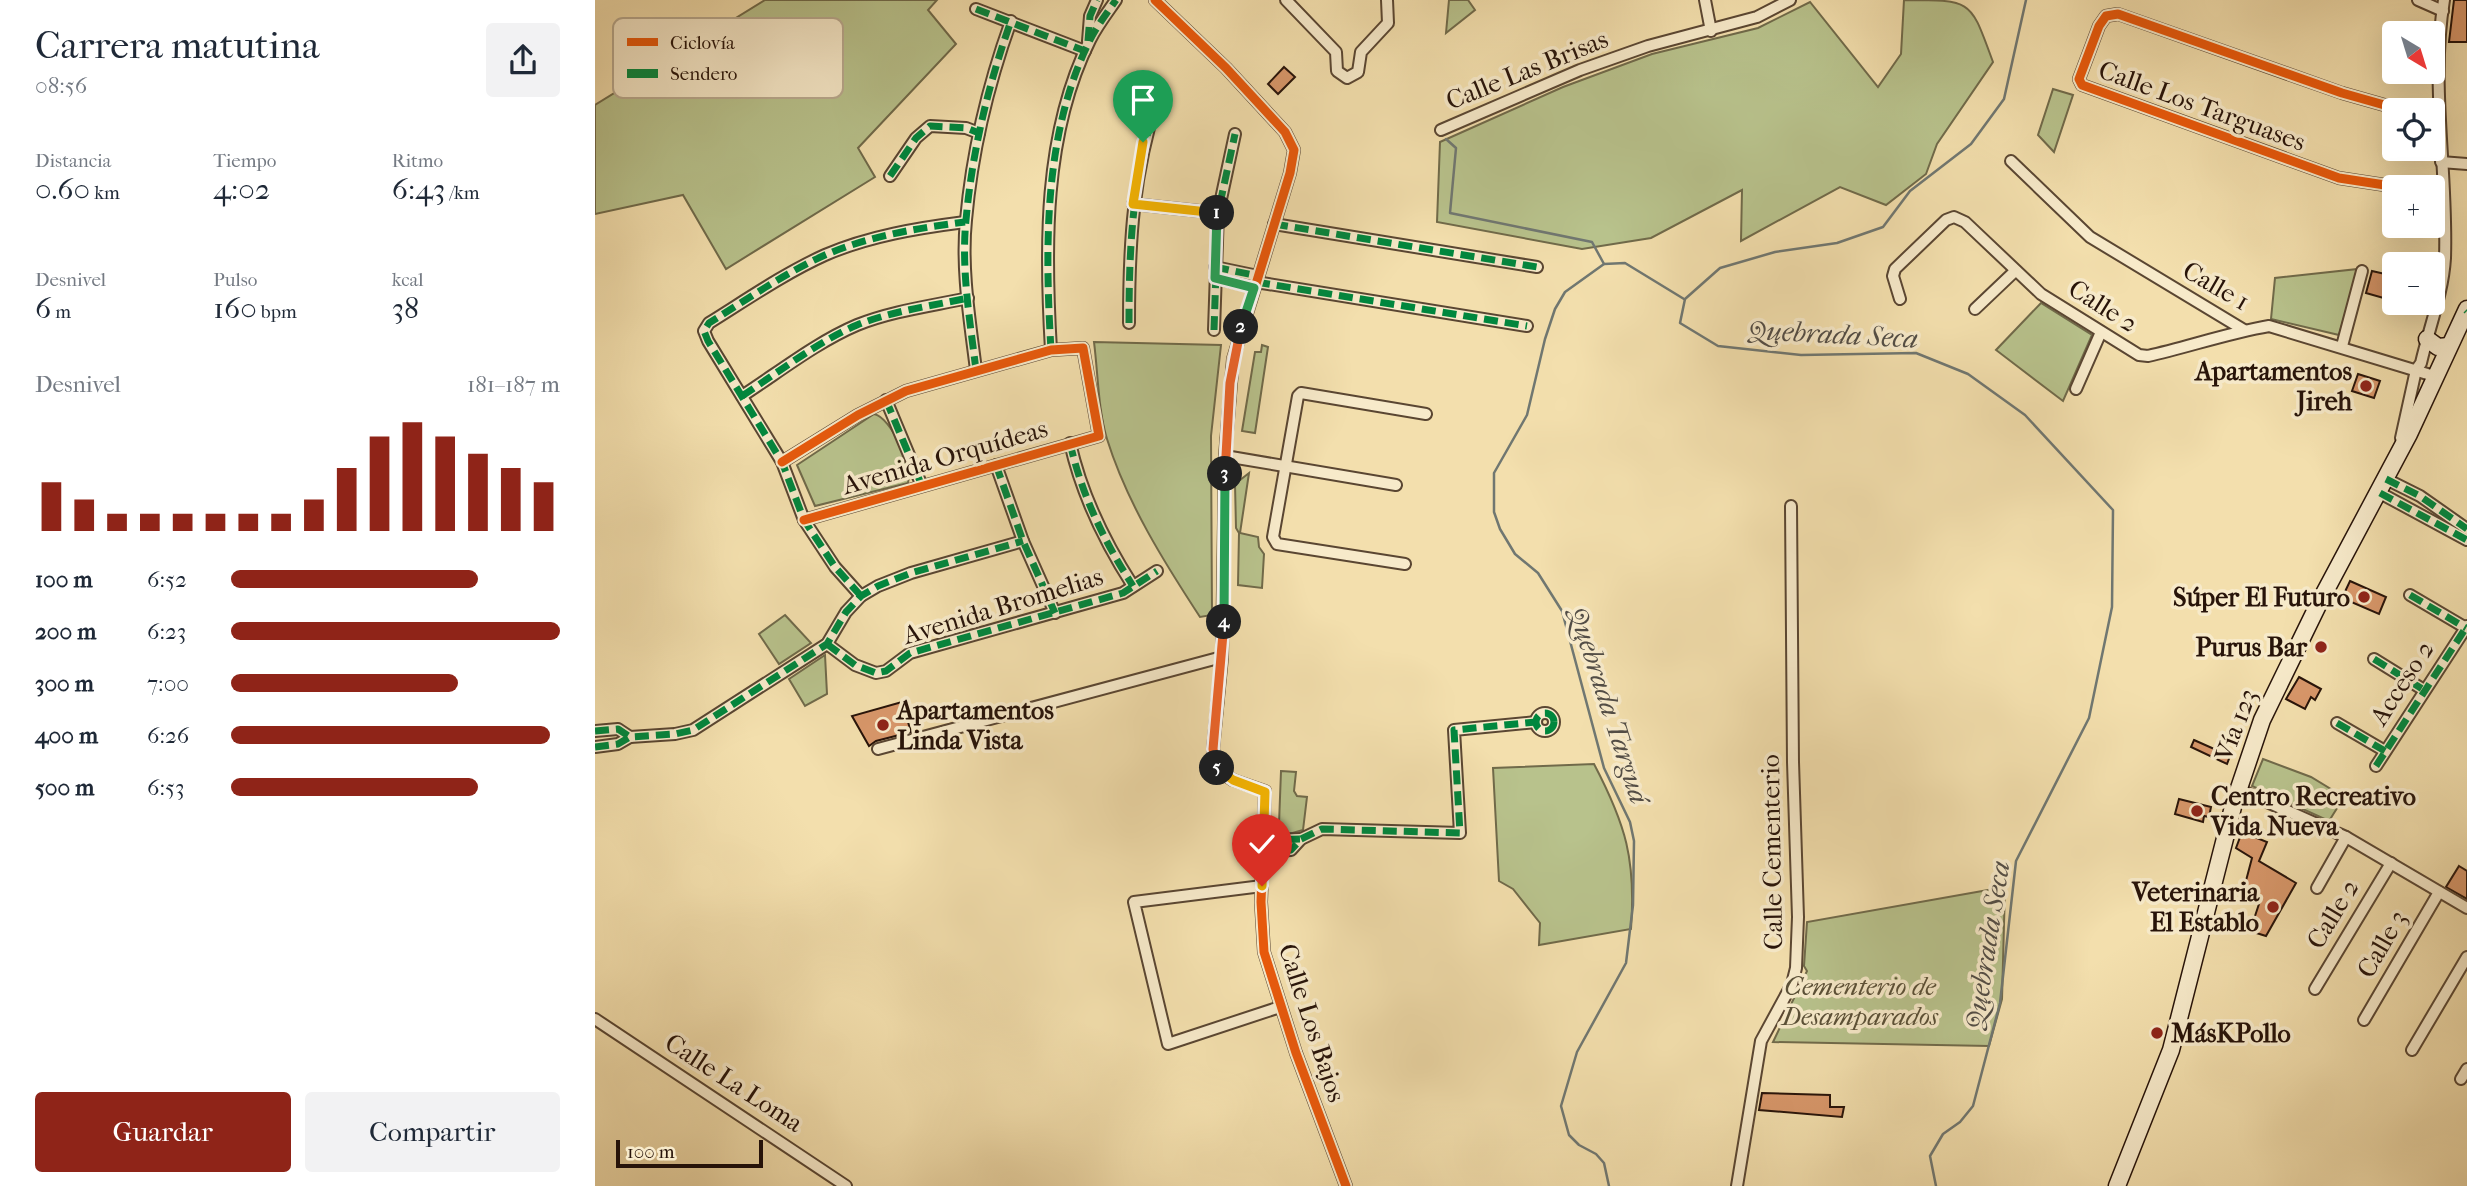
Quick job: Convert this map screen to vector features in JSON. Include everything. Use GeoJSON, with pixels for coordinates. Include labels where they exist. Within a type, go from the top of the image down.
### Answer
{"type":"FeatureCollection","features":[{"type":"Feature","properties":{"kind":"main road","name":"Vía 123"},"geometry":{"type":"LineString","coordinates":[[2117,1186],[2171,1050],[2238,789],[2279,681],[2383,486],[2467,310]]}},
{"type":"Feature","properties":{"kind":"main road"},"geometry":{"type":"LineString","coordinates":[[2427,339],[2438,346],[2449,346]]}},
{"type":"Feature","properties":{"kind":"street"},"geometry":{"type":"LineString","coordinates":[[782,462],[886,400],[976,370],[1051,350],[1046,273],[1052,179],[1061,129],[1086,47],[1090,16],[1097,0]]}},
{"type":"Feature","properties":{"kind":"street"},"geometry":{"type":"LineString","coordinates":[[1086,47],[1117,0]]}},
{"type":"Feature","properties":{"kind":"street","name":"Calle Los Bajos"},"geometry":{"type":"LineString","coordinates":[[1155,0],[1226,68],[1291,139],[1294,155],[1233,359],[1225,456],[1222,657],[1214,758],[1219,771],[1226,776],[1265,792],[1261,932],[1264,952],[1280,1007],[1346,1186]]}},
{"type":"Feature","properties":{"kind":"street"},"geometry":{"type":"LineString","coordinates":[[1286,0],[1336,52],[1337,71],[1347,78],[1358,72],[1361,52],[1388,23],[1387,0]]}},
{"type":"Feature","properties":{"kind":"street"},"geometry":{"type":"LineString","coordinates":[[1705,0],[1711,31]]}},
{"type":"Feature","properties":{"kind":"street","name":"Calle Las Brisas"},"geometry":{"type":"LineString","coordinates":[[1441,131],[1580,70],[1648,46],[1757,18],[1790,0]]}},
{"type":"Feature","properties":{"kind":"street"},"geometry":{"type":"LineString","coordinates":[[2418,0],[2443,6],[2436,98]]}},
{"type":"Feature","properties":{"kind":"street"},"geometry":{"type":"LineString","coordinates":[[975,9],[1086,47]]}},
{"type":"Feature","properties":{"kind":"street","name":"Calle Los Targuases"},"geometry":{"type":"LineString","coordinates":[[2382,104],[2118,15],[2106,16],[2099,26],[2079,79],[2082,85],[2339,178],[2382,185]]}},
{"type":"Feature","properties":{"kind":"street"},"geometry":{"type":"LineString","coordinates":[[976,370],[968,298],[965,222],[979,133],[997,60],[1011,21]]}},
{"type":"Feature","properties":{"kind":"street"},"geometry":{"type":"LineString","coordinates":[[1129,323],[1129,245],[1133,204],[1143,142],[1158,96]]}},
{"type":"Feature","properties":{"kind":"street"},"geometry":{"type":"LineString","coordinates":[[890,176],[916,138],[930,126],[966,128],[979,133]]}},
{"type":"Feature","properties":{"kind":"street"},"geometry":{"type":"LineString","coordinates":[[1215,330],[1218,213],[1235,134]]}},
{"type":"Feature","properties":{"kind":"street","name":"Calle 1"},"geometry":{"type":"LineString","coordinates":[[2011,161],[2090,237],[2243,330],[2269,326],[2434,376]]}},
{"type":"Feature","properties":{"kind":"street"},"geometry":{"type":"LineString","coordinates":[[2440,175],[2441,162],[2467,164]]}},
{"type":"Feature","properties":{"kind":"street"},"geometry":{"type":"LineString","coordinates":[[1133,204],[1218,213]]}},
{"type":"Feature","properties":{"kind":"street","name":"Calle 2"},"geometry":{"type":"LineString","coordinates":[[1901,299],[1893,276],[1895,270],[1946,220],[1954,217],[1965,222],[2041,294],[2140,355],[2148,356],[2204,343],[2243,330]]}},
{"type":"Feature","properties":{"kind":"street"},"geometry":{"type":"LineString","coordinates":[[861,596],[835,567],[804,520],[782,462],[704,331],[709,323],[825,256],[852,245],[922,227],[965,222]]}},
{"type":"Feature","properties":{"kind":"street"},"geometry":{"type":"LineString","coordinates":[[1274,223],[1537,267]]}},
{"type":"Feature","properties":{"kind":"street"},"geometry":{"type":"LineString","coordinates":[[2398,455],[2416,370],[2421,363],[2441,290],[2445,261],[2443,238]]}},
{"type":"Feature","properties":{"kind":"street"},"geometry":{"type":"LineString","coordinates":[[1975,309],[2015,271]]}},
{"type":"Feature","properties":{"kind":"street"},"geometry":{"type":"LineString","coordinates":[[2341,346],[2362,271]]}},
{"type":"Feature","properties":{"kind":"street"},"geometry":{"type":"LineString","coordinates":[[1215,273],[1527,326]]}},
{"type":"Feature","properties":{"kind":"street"},"geometry":{"type":"LineString","coordinates":[[742,396],[828,341],[857,326],[888,315],[968,298]]}},
{"type":"Feature","properties":{"kind":"street"},"geometry":{"type":"LineString","coordinates":[[2076,389],[2101,332]]}},
{"type":"Feature","properties":{"kind":"street","name":"Avenida Orquídeas"},"geometry":{"type":"LineString","coordinates":[[804,520],[1099,436],[1083,348],[1051,350]]}},
{"type":"Feature","properties":{"kind":"street"},"geometry":{"type":"LineString","coordinates":[[1405,564],[1277,544],[1274,541],[1284,467],[1301,393],[1426,414]]}},
{"type":"Feature","properties":{"kind":"street"},"geometry":{"type":"LineString","coordinates":[[886,400],[922,486]]}},
{"type":"Feature","properties":{"kind":"street"},"geometry":{"type":"LineString","coordinates":[[1070,443],[1089,509],[1133,586]]}},
{"type":"Feature","properties":{"kind":"street"},"geometry":{"type":"LineString","coordinates":[[1225,456],[1396,485]]}},
{"type":"Feature","properties":{"kind":"street"},"geometry":{"type":"LineString","coordinates":[[996,465],[1023,541],[1055,613]]}},
{"type":"Feature","properties":{"kind":"street"},"geometry":{"type":"LineString","coordinates":[[2383,486],[2408,489],[2467,540]]}},
{"type":"Feature","properties":{"kind":"street"},"geometry":{"type":"LineString","coordinates":[[2383,486],[2401,505],[2451,526],[2467,529]]}},
{"type":"Feature","properties":{"kind":"street"},"geometry":{"type":"LineString","coordinates":[[2401,505],[2408,489]]}},
{"type":"Feature","properties":{"kind":"street","name":"Calle Cementerio"},"geometry":{"type":"LineString","coordinates":[[1737,1186],[1762,1041],[1792,984],[1796,968],[1798,918],[1793,762],[1791,506]]}},
{"type":"Feature","properties":{"kind":"street"},"geometry":{"type":"LineString","coordinates":[[595,747],[618,744],[630,737],[693,730],[827,644],[846,612],[861,596],[878,586],[911,573],[1023,541]]}},
{"type":"Feature","properties":{"kind":"street","name":"Avenida Bromelias"},"geometry":{"type":"LineString","coordinates":[[827,644],[855,665],[876,673],[896,665],[910,653],[1123,593],[1157,571]]}},
{"type":"Feature","properties":{"kind":"street"},"geometry":{"type":"LineString","coordinates":[[2410,595],[2466,627]]}},
{"type":"Feature","properties":{"kind":"street","name":"Acceso 2"},"geometry":{"type":"LineString","coordinates":[[2376,766],[2466,627]]}},
{"type":"Feature","properties":{"kind":"street"},"geometry":{"type":"LineString","coordinates":[[878,749],[1222,657]]}},
{"type":"Feature","properties":{"kind":"street"},"geometry":{"type":"LineString","coordinates":[[2374,659],[2424,690]]}},
{"type":"Feature","properties":{"kind":"street"},"geometry":{"type":"LineString","coordinates":[[1264,852],[1291,850],[1301,839],[1322,829],[1460,833],[1454,730],[1536,722]]}},
{"type":"Feature","properties":{"kind":"street"},"geometry":{"type":"LineString","coordinates":[[2337,723],[2385,751]]}},
{"type":"Feature","properties":{"kind":"street"},"geometry":{"type":"LineString","coordinates":[[595,731],[618,729],[630,737]]}},
{"type":"Feature","properties":{"kind":"street"},"geometry":{"type":"LineString","coordinates":[[2238,789],[2346,837],[2467,908]]}},
{"type":"Feature","properties":{"kind":"street"},"geometry":{"type":"LineString","coordinates":[[2316,888],[2346,837]]}},
{"type":"Feature","properties":{"kind":"street"},"geometry":{"type":"LineString","coordinates":[[1265,840],[1301,839]]}},
{"type":"Feature","properties":{"kind":"street","name":"Calle 2"},"geometry":{"type":"LineString","coordinates":[[2315,989],[2391,863]]}},
{"type":"Feature","properties":{"kind":"street"},"geometry":{"type":"LineString","coordinates":[[1262,886],[1134,902],[1168,1044],[1280,1007]]}},
{"type":"Feature","properties":{"kind":"street","name":"Calle 3"},"geometry":{"type":"LineString","coordinates":[[2364,1020],[2439,892]]}},
{"type":"Feature","properties":{"kind":"street"},"geometry":{"type":"LineString","coordinates":[[2412,1050],[2467,957]]}},
{"type":"Feature","properties":{"kind":"street","name":"Calle La Loma"},"geometry":{"type":"LineString","coordinates":[[595,1018],[846,1186]]}},
{"type":"Feature","properties":{"kind":"green space"},"geometry":{"type":"Polygon","coordinates":[[[765,0],[937,0],[928,10],[956,44],[858,148],[875,177],[726,269],[683,195],[595,214],[595,105],[613,94],[613,98],[843,98],[843,18],[736,18],[765,0]]]}},
{"type":"Feature","properties":{"kind":"green space"},"geometry":{"type":"Polygon","coordinates":[[[1449,0],[1468,0],[1475,10],[1446,33],[1449,0]]]}},
{"type":"Feature","properties":{"kind":"green space"},"geometry":{"type":"Polygon","coordinates":[[[1904,0],[1944,1],[1966,8],[1979,26],[1993,62],[1937,144],[1926,174],[1886,205],[1840,187],[1741,241],[1742,190],[1651,238],[1582,249],[1437,222],[1440,142],[1563,87],[1652,54],[1758,28],[1810,2],[1878,87],[1901,54],[1904,0]]]}},
{"type":"Feature","properties":{"kind":"green space"},"geometry":{"type":"Polygon","coordinates":[[[2053,89],[2073,95],[2054,152],[2038,135],[2053,89]]]}},
{"type":"Feature","properties":{"kind":"green space"},"geometry":{"type":"Polygon","coordinates":[[[2358,269],[2339,335],[2271,319],[2275,278],[2358,269]]]}},
{"type":"Feature","properties":{"kind":"green space"},"geometry":{"type":"Polygon","coordinates":[[[2041,303],[2092,335],[2063,401],[1996,350],[2041,303]]]}},
{"type":"Feature","properties":{"kind":"green space"},"geometry":{"type":"Polygon","coordinates":[[[1094,342],[1221,345],[1211,436],[1212,615],[1200,617],[1160,553],[1115,463],[1104,427],[1094,342]]]}},
{"type":"Feature","properties":{"kind":"green space"},"geometry":{"type":"Polygon","coordinates":[[[1262,345],[1268,347],[1255,433],[1242,431],[1255,352],[1261,352],[1262,345]]]}},
{"type":"Feature","properties":{"kind":"green space"},"geometry":{"type":"Polygon","coordinates":[[[874,414],[881,417],[894,433],[904,455],[908,483],[815,506],[797,465],[874,414]]]}},
{"type":"Feature","properties":{"kind":"green space"},"geometry":{"type":"Polygon","coordinates":[[[1249,473],[1240,533],[1258,537],[1259,547],[1264,554],[1262,588],[1238,585],[1239,533],[1236,528],[1235,484],[1249,473]]]}},
{"type":"Feature","properties":{"kind":"green space"},"geometry":{"type":"Polygon","coordinates":[[[785,615],[811,643],[779,664],[759,634],[785,615]]]}},
{"type":"Feature","properties":{"kind":"green space"},"geometry":{"type":"Polygon","coordinates":[[[825,655],[827,694],[805,706],[789,679],[825,655]]]}},
{"type":"Feature","properties":{"kind":"green space"},"geometry":{"type":"Polygon","coordinates":[[[2263,759],[2311,777],[2344,797],[2329,821],[2252,786],[2263,759]]]}},
{"type":"Feature","properties":{"kind":"green space"},"geometry":{"type":"Polygon","coordinates":[[[1594,764],[1614,806],[1626,844],[1632,883],[1631,929],[1539,945],[1540,923],[1513,889],[1499,881],[1493,768],[1594,764]]]}},
{"type":"Feature","properties":{"kind":"green space"},"geometry":{"type":"Polygon","coordinates":[[[1281,771],[1296,772],[1294,791],[1297,796],[1307,797],[1303,830],[1282,836],[1279,824],[1281,771]]]}},
{"type":"Feature","properties":{"kind":"green space","name":"Cementerio de Desamparados"},"geometry":{"type":"Polygon","coordinates":[[[2005,887],[2002,999],[1989,1046],[1773,1042],[1807,971],[1804,966],[1807,922],[2005,887]]]}},
{"type":"Feature","properties":{"kind":"building"},"geometry":{"type":"Polygon","coordinates":[[[2454,0],[2467,0],[2467,42],[2449,42],[2454,0]]]}},
{"type":"Feature","properties":{"kind":"building"},"geometry":{"type":"Polygon","coordinates":[[[1284,67],[1295,77],[1278,94],[1268,84],[1284,67]]]}},
{"type":"Feature","properties":{"kind":"building"},"geometry":{"type":"Polygon","coordinates":[[[2372,271],[2382,273],[2382,298],[2366,293],[2372,271]]]}},
{"type":"Feature","properties":{"kind":"building","name":"Apartamentos Jireh"},"geometry":{"type":"Polygon","coordinates":[[[2358,374],[2380,381],[2374,398],[2352,391],[2358,374]]]}},
{"type":"Feature","properties":{"kind":"building","name":"Súper El Futuro"},"geometry":{"type":"Polygon","coordinates":[[[2350,581],[2386,597],[2379,614],[2342,598],[2350,581]]]}},
{"type":"Feature","properties":{"kind":"building"},"geometry":{"type":"Polygon","coordinates":[[[2299,677],[2321,689],[2315,700],[2311,697],[2305,709],[2286,699],[2299,677]]]}},
{"type":"Feature","properties":{"kind":"building","name":"Apartamentos Linda Vista"},"geometry":{"type":"Polygon","coordinates":[[[902,702],[911,732],[876,741],[869,746],[852,716],[902,702]]]}},
{"type":"Feature","properties":{"kind":"building"},"geometry":{"type":"Polygon","coordinates":[[[2194,740],[2230,756],[2227,764],[2191,747],[2194,740]]]}},
{"type":"Feature","properties":{"kind":"building","name":"Centro Recreativo Vida Nueva"},"geometry":{"type":"Polygon","coordinates":[[[2179,799],[2211,807],[2209,817],[2204,816],[2203,822],[2175,814],[2179,799]]]}},
{"type":"Feature","properties":{"kind":"building"},"geometry":{"type":"Polygon","coordinates":[[[2242,832],[2267,842],[2259,861],[2296,883],[2266,936],[2250,931],[2261,898],[2243,892],[2252,858],[2236,848],[2242,832]]]}},
{"type":"Feature","properties":{"kind":"building"},"geometry":{"type":"Polygon","coordinates":[[[2459,866],[2467,871],[2467,899],[2446,887],[2459,866]]]}},
{"type":"Feature","properties":{"kind":"building"},"geometry":{"type":"Polygon","coordinates":[[[1762,1093],[1830,1095],[1830,1107],[1844,1107],[1842,1117],[1759,1110],[1762,1093]]]}},
{"type":"Feature","properties":{"kind":"waterway","name":"Quebrada Seca"},"geometry":{"type":"LineString","coordinates":[[1936,1186],[1930,1156],[1943,1134],[1960,1122],[1973,1106],[2000,1003],[2016,861],[2089,718],[2112,607],[2113,510],[2025,415],[1968,374],[1916,353],[1801,355],[1718,346],[1680,323],[1685,299],[1720,268],[1775,252],[1837,243],[1883,227],[1910,191],[1971,144],[2004,99],[2026,0]]}},
{"type":"Feature","properties":{"kind":"waterway"},"geometry":{"type":"LineString","coordinates":[[1446,139],[1456,148],[1450,213],[1592,242],[1604,264]]}},
{"type":"Feature","properties":{"kind":"waterway","name":"Quebrada Targuá"},"geometry":{"type":"LineString","coordinates":[[1609,1186],[1604,1163],[1569,1135],[1561,1106],[1577,1052],[1626,963],[1633,905],[1634,841],[1630,822],[1604,768],[1562,611],[1538,573],[1515,554],[1500,529],[1494,512],[1494,473],[1527,415],[1545,339],[1555,309],[1565,292],[1604,264],[1625,263],[1684,299]]}},
{"type":"Feature","properties":{"kind":"marked path"},"geometry":{"type":"LineString","coordinates":[[1088,41],[1090,16],[1097,0]]}},
{"type":"Feature","properties":{"kind":"marked path"},"geometry":{"type":"LineString","coordinates":[[1051,350],[1048,232],[1055,153],[1075,76],[1093,35],[1116,0]]}},
{"type":"Feature","properties":{"kind":"marked path"},"geometry":{"type":"LineString","coordinates":[[976,9],[1085,51]]}},
{"type":"Feature","properties":{"kind":"marked path"},"geometry":{"type":"LineString","coordinates":[[976,370],[965,276],[966,220],[982,119],[1011,21]]}},
{"type":"Feature","properties":{"kind":"marked path"},"geometry":{"type":"LineString","coordinates":[[1129,323],[1134,208],[1143,154],[1158,96]]}},
{"type":"Feature","properties":{"kind":"marked path"},"geometry":{"type":"LineString","coordinates":[[890,176],[916,138],[930,126],[966,128],[979,133]]}},
{"type":"Feature","properties":{"kind":"marked path"},"geometry":{"type":"LineString","coordinates":[[1214,330],[1218,213],[1235,134]]}},
{"type":"Feature","properties":{"kind":"marked path"},"geometry":{"type":"LineString","coordinates":[[1133,204],[1218,213]]}},
{"type":"Feature","properties":{"kind":"marked path"},"geometry":{"type":"LineString","coordinates":[[861,596],[835,567],[804,520],[782,462],[704,331],[709,323],[751,296],[825,255],[894,234],[965,222]]}},
{"type":"Feature","properties":{"kind":"marked path"},"geometry":{"type":"LineString","coordinates":[[1274,224],[1537,267]]}},
{"type":"Feature","properties":{"kind":"marked path"},"geometry":{"type":"LineString","coordinates":[[1215,267],[1258,276]]}},
{"type":"Feature","properties":{"kind":"marked path"},"geometry":{"type":"LineString","coordinates":[[1215,278],[1254,287]]}},
{"type":"Feature","properties":{"kind":"marked path"},"geometry":{"type":"LineString","coordinates":[[1256,282],[1527,326]]}},
{"type":"Feature","properties":{"kind":"marked path"},"geometry":{"type":"LineString","coordinates":[[742,396],[813,349],[857,325],[898,312],[968,298]]}},
{"type":"Feature","properties":{"kind":"marked path"},"geometry":{"type":"LineString","coordinates":[[886,400],[922,486]]}},
{"type":"Feature","properties":{"kind":"marked path"},"geometry":{"type":"LineString","coordinates":[[1070,443],[1095,518],[1133,586]]}},
{"type":"Feature","properties":{"kind":"marked path"},"geometry":{"type":"LineString","coordinates":[[996,465],[1023,541],[1055,613]]}},
{"type":"Feature","properties":{"kind":"marked path"},"geometry":{"type":"LineString","coordinates":[[2386,479],[2420,496],[2467,529]]}},
{"type":"Feature","properties":{"kind":"marked path"},"geometry":{"type":"LineString","coordinates":[[2380,493],[2467,540]]}},
{"type":"Feature","properties":{"kind":"marked path"},"geometry":{"type":"LineString","coordinates":[[595,747],[618,744],[630,737],[693,730],[827,644],[846,612],[861,596],[878,586],[911,573],[1023,541]]}},
{"type":"Feature","properties":{"kind":"marked path"},"geometry":{"type":"LineString","coordinates":[[827,644],[855,665],[876,673],[886,671],[910,653],[1123,593],[1157,571]]}},
{"type":"Feature","properties":{"kind":"marked path"},"geometry":{"type":"LineString","coordinates":[[2410,595],[2466,628]]}},
{"type":"Feature","properties":{"kind":"marked path"},"geometry":{"type":"LineString","coordinates":[[2376,766],[2467,626]]}},
{"type":"Feature","properties":{"kind":"marked path"},"geometry":{"type":"LineString","coordinates":[[2374,659],[2424,690]]}},
{"type":"Feature","properties":{"kind":"marked path"},"geometry":{"type":"LineString","coordinates":[[1545,713],[1551,716],[1554,722],[1551,728],[1545,731],[1539,728],[1536,722],[1539,716],[1545,713]]}},
{"type":"Feature","properties":{"kind":"marked path"},"geometry":{"type":"LineString","coordinates":[[1264,852],[1291,850],[1301,839],[1322,829],[1460,833],[1454,730],[1536,722]]}},
{"type":"Feature","properties":{"kind":"marked path"},"geometry":{"type":"LineString","coordinates":[[2337,723],[2385,751]]}},
{"type":"Feature","properties":{"kind":"marked path"},"geometry":{"type":"LineString","coordinates":[[595,731],[618,729],[630,737]]}},
{"type":"Feature","properties":{"kind":"marked path"},"geometry":{"type":"LineString","coordinates":[[1265,840],[1301,839]]}},
{"type":"Feature","properties":{"kind":"cycle path"},"geometry":{"type":"LineString","coordinates":[[1155,0],[1226,68],[1285,132],[1294,150],[1290,173],[1233,359],[1225,456],[1222,657],[1213,749],[1219,771],[1233,780],[1265,791],[1261,902],[1264,952],[1296,1053],[1346,1186]]}},
{"type":"Feature","properties":{"kind":"cycle path"},"geometry":{"type":"LineString","coordinates":[[2382,104],[2342,93],[2118,14],[2106,16],[2099,26],[2079,79],[2082,85],[2339,178],[2382,185]]}},
{"type":"Feature","properties":{"kind":"cycle path"},"geometry":{"type":"LineString","coordinates":[[782,462],[858,415],[906,391],[1051,350],[1083,348],[1099,436],[804,520]]}},
{"type":"Feature","properties":{"kind":"place","name":"Apartamentos Jireh"},"geometry":{"type":"Point","coordinates":[2366,386]}},
{"type":"Feature","properties":{"kind":"place","name":"Súper El Futuro"},"geometry":{"type":"Point","coordinates":[2364,597]}},
{"type":"Feature","properties":{"kind":"place","name":"Purus Bar"},"geometry":{"type":"Point","coordinates":[2321,647]}},
{"type":"Feature","properties":{"kind":"place","name":"Apartamentos Linda Vista"},"geometry":{"type":"Point","coordinates":[883,725]}},
{"type":"Feature","properties":{"kind":"place","name":"Centro Recreativo Vida Nueva"},"geometry":{"type":"Point","coordinates":[2197,811]}},
{"type":"Feature","properties":{"kind":"place","name":"Veterinaria El Establo"},"geometry":{"type":"Point","coordinates":[2273,907]}},
{"type":"Feature","properties":{"kind":"place","name":"MásKPollo"},"geometry":{"type":"Point","coordinates":[2157,1033]}},
{"type":"Feature","properties":{"kind":"route"},"geometry":{"type":"LineString","coordinates":[[1143,142],[1133,204],[1218,213],[1215,278],[1254,288],[1239,332],[1230,383],[1225,456],[1225,599],[1213,749],[1215,765],[1219,771],[1233,780],[1261,788],[1265,792],[1262,886]]}}]}
